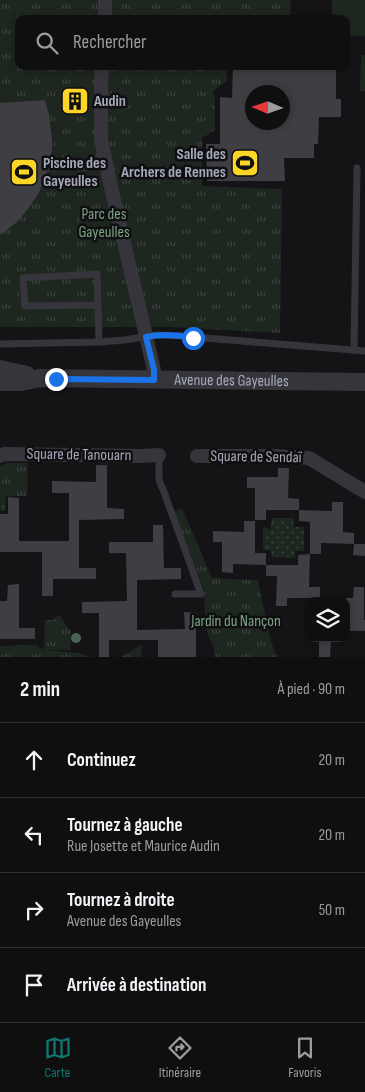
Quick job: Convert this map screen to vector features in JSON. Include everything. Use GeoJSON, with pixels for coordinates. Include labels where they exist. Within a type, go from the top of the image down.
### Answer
{"type":"FeatureCollection","features":[{"type":"Feature","properties":{"kind":"street"},"geometry":{"type":"LineString","coordinates":[[105,0],[105,15]]}},
{"type":"Feature","properties":{"kind":"street"},"geometry":{"type":"LineString","coordinates":[[102,70],[101,139],[154,370],[154,380]]}},
{"type":"Feature","properties":{"kind":"street","name":"Avenue des Gayeulles"},"geometry":{"type":"LineString","coordinates":[[0,369],[40,378],[365,382]]}},
{"type":"Feature","properties":{"kind":"street","name":"Avenue des Gayeulles"},"geometry":{"type":"LineString","coordinates":[[0,382],[21,382],[40,378]]}},
{"type":"Feature","properties":{"kind":"street","name":"Square de Tanouarn"},"geometry":{"type":"LineString","coordinates":[[0,456],[4,454],[159,455]]}},
{"type":"Feature","properties":{"kind":"street","name":"Square de Sendaï"},"geometry":{"type":"LineString","coordinates":[[197,456],[309,458],[365,492]]}},
{"type":"Feature","properties":{"kind":"lane"},"geometry":{"type":"LineString","coordinates":[[354,350],[357,168]]}},
{"type":"Feature","properties":{"kind":"lane"},"geometry":{"type":"LineString","coordinates":[[98,305],[24,306],[23,278],[97,274],[98,305],[99,342]]}},
{"type":"Feature","properties":{"kind":"lane"},"geometry":{"type":"LineString","coordinates":[[0,344],[99,342],[155,335],[365,351]]}},
{"type":"Feature","properties":{"kind":"lane"},"geometry":{"type":"LineString","coordinates":[[159,455],[159,480],[201,594],[175,594]]}},
{"type":"Feature","properties":{"kind":"green space","name":"Parc des Gayeulles"},"geometry":{"type":"Polygon","coordinates":[[[0,0],[290,0],[290,15],[15,15],[15,70],[226,70],[227,81],[213,91],[215,98],[215,130],[202,138],[202,186],[282,189],[280,333],[171,327],[0,327],[0,0]]]}},
{"type":"Feature","properties":{"kind":"green space"},"geometry":{"type":"Polygon","coordinates":[[[332,0],[365,0],[365,36],[350,36],[350,15],[332,15],[332,0]]]}},
{"type":"Feature","properties":{"kind":"green space"},"geometry":{"type":"Polygon","coordinates":[[[361,55],[365,55],[365,91],[360,91],[361,55]]]}},
{"type":"Feature","properties":{"kind":"green space"},"geometry":{"type":"Polygon","coordinates":[[[6,463],[28,463],[27,496],[6,496],[5,511],[0,511],[0,466],[6,463]]]}},
{"type":"Feature","properties":{"kind":"green space","name":"Jardin du Nançon"},"geometry":{"type":"Polygon","coordinates":[[[182,508],[212,578],[258,580],[271,642],[277,657],[215,657],[214,648],[206,629],[204,590],[174,511],[182,508]]]}},
{"type":"Feature","properties":{"kind":"green space"},"geometry":{"type":"Polygon","coordinates":[[[272,518],[294,518],[293,527],[304,527],[304,551],[295,551],[295,558],[272,557],[271,550],[263,550],[263,526],[270,530],[272,518]]]}},
{"type":"Feature","properties":{"kind":"green space"},"geometry":{"type":"Polygon","coordinates":[[[59,615],[71,632],[70,650],[45,650],[78,653],[90,657],[0,657],[0,646],[36,645],[44,650],[45,620],[53,620],[59,615]]]}},
{"type":"Feature","properties":{"kind":"green space"},"geometry":{"type":"Polygon","coordinates":[[[141,645],[142,657],[121,657],[141,645]]]}},
{"type":"Feature","properties":{"kind":"building"},"geometry":{"type":"Polygon","coordinates":[[[233,70],[336,70],[336,99],[341,99],[341,117],[319,117],[318,144],[314,144],[314,158],[284,158],[285,181],[207,181],[206,144],[220,144],[220,97],[232,98],[233,70]]]}},
{"type":"Feature","properties":{"kind":"building","name":"Piscine des Gayeulles"},"geometry":{"type":"Polygon","coordinates":[[[45,100],[52,139],[52,151],[46,177],[28,209],[17,222],[0,235],[0,103],[45,100]]]}},
{"type":"Feature","properties":{"kind":"building"},"geometry":{"type":"Polygon","coordinates":[[[96,465],[107,465],[107,508],[124,509],[124,519],[79,520],[79,568],[96,568],[96,579],[53,579],[53,596],[42,596],[42,552],[0,552],[0,514],[8,514],[8,497],[19,498],[19,541],[69,541],[69,493],[52,493],[52,481],[96,482],[96,465]]]}},
{"type":"Feature","properties":{"kind":"building"},"geometry":{"type":"Polygon","coordinates":[[[278,468],[289,468],[288,498],[299,499],[299,510],[266,510],[266,520],[255,520],[255,488],[247,488],[247,477],[278,477],[278,468]]]}},
{"type":"Feature","properties":{"kind":"building"},"geometry":{"type":"Polygon","coordinates":[[[332,502],[343,502],[343,532],[354,533],[354,544],[321,543],[321,554],[310,554],[310,522],[299,521],[299,510],[332,511],[332,502]]]}},
{"type":"Feature","properties":{"kind":"building"},"geometry":{"type":"Polygon","coordinates":[[[244,521],[255,521],[255,553],[266,553],[266,565],[233,564],[233,573],[222,572],[222,542],[213,542],[213,531],[244,532],[244,521]]]}},
{"type":"Feature","properties":{"kind":"building"},"geometry":{"type":"Polygon","coordinates":[[[153,525],[163,525],[164,568],[181,568],[181,579],[137,580],[137,630],[185,629],[184,612],[196,613],[196,657],[158,657],[158,640],[109,640],[109,657],[99,657],[99,613],[82,613],[82,602],[127,601],[126,553],[109,553],[109,542],[153,542],[153,525]]]}},
{"type":"Feature","properties":{"kind":"building"},"geometry":{"type":"Polygon","coordinates":[[[354,544],[365,544],[365,556],[353,555],[354,544]]]}},
{"type":"Feature","properties":{"kind":"building"},"geometry":{"type":"Polygon","coordinates":[[[310,554],[309,587],[320,587],[320,597],[287,598],[287,606],[276,606],[277,576],[266,576],[266,565],[298,565],[298,555],[310,554]]]}},
{"type":"Feature","properties":{"kind":"building"},"geometry":{"type":"Polygon","coordinates":[[[19,584],[19,628],[35,628],[35,639],[0,639],[0,601],[7,601],[8,585],[19,584]]]}},
{"type":"Feature","properties":{"kind":"building"},"geometry":{"type":"Polygon","coordinates":[[[354,587],[364,587],[365,631],[350,631],[350,598],[353,598],[354,587]]]}},
{"type":"Feature","properties":{"kind":"building"},"geometry":{"type":"Polygon","coordinates":[[[319,642],[331,642],[330,657],[319,657],[319,642]]]}},
{"type":"Feature","properties":{"kind":"place","name":"Audin"},"geometry":{"type":"Point","coordinates":[75,101]}},
{"type":"Feature","properties":{"kind":"place","name":"Salle des Archers de Rennes"},"geometry":{"type":"Point","coordinates":[245,163]}},
{"type":"Feature","properties":{"kind":"place","name":"Piscine des Gayeulles"},"geometry":{"type":"Point","coordinates":[24,172]}},
{"type":"Feature","properties":{"kind":"route"},"geometry":{"type":"LineString","coordinates":[[56,379],[154,380],[154,370],[146,337],[155,335],[193,338]]}}]}
